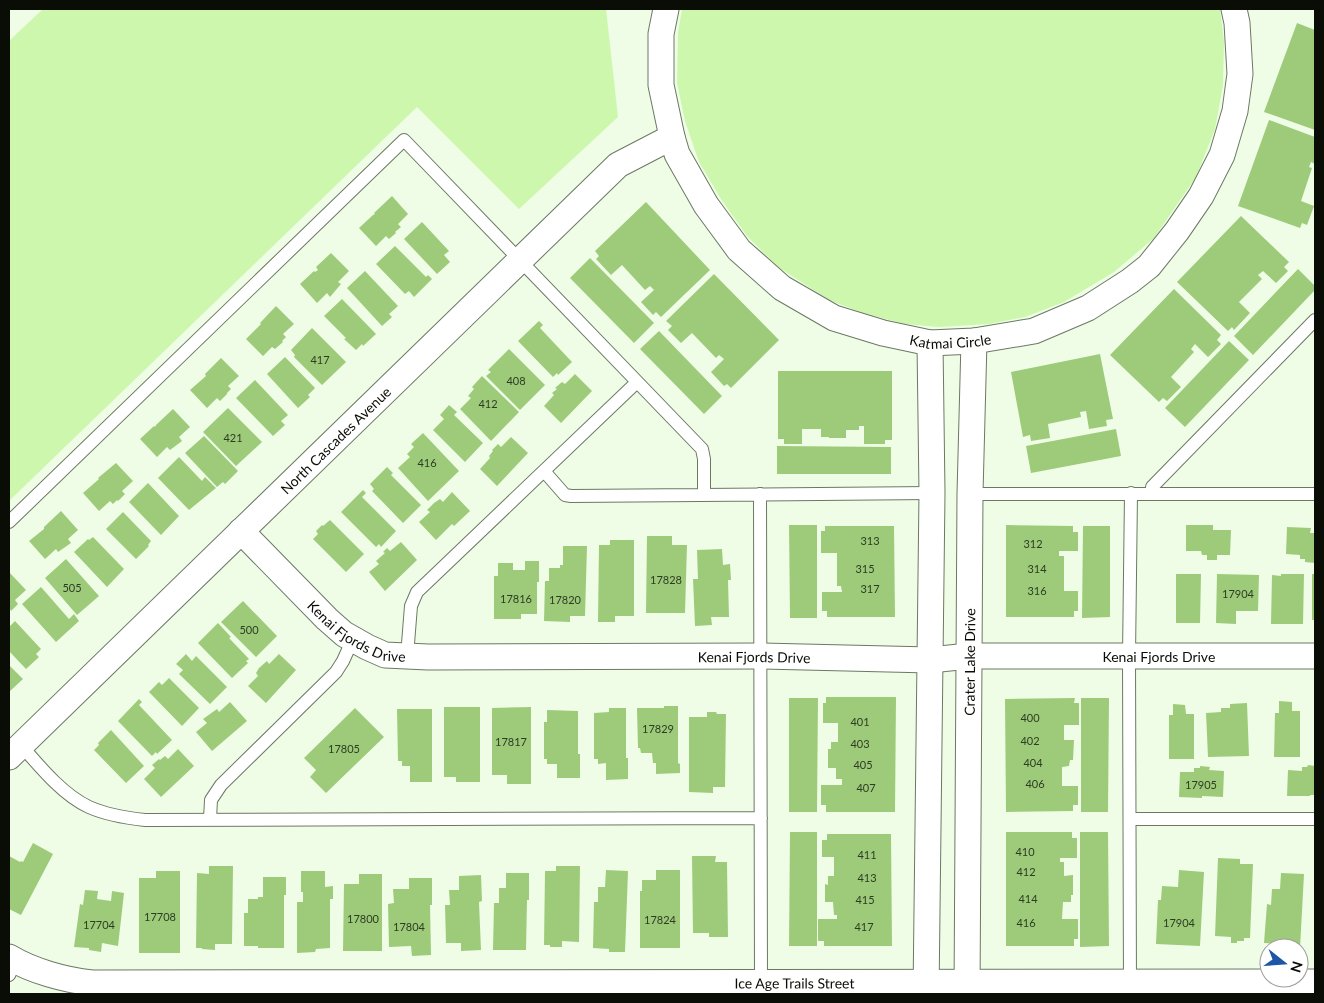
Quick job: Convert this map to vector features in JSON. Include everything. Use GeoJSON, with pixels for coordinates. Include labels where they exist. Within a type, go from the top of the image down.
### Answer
{"type":"FeatureCollection","features":[{"type":"Feature","properties":{"kind":"street","name":"Katmai Circle"},"geometry":{"type":"LineString","coordinates":[[666,9],[661,34],[661,85],[677,154],[706,205],[739,250],[782,288],[834,318],[883,333],[930,343],[974,341],[1034,331],[1088,308],[1130,281],[1149,266],[1177,231],[1201,196],[1222,155],[1234,111],[1240,74],[1237,22],[1234,9]]}},
{"type":"Feature","properties":{"kind":"street","name":"North Cascades Avenue"},"geometry":{"type":"LineString","coordinates":[[15,751],[618,165],[672,137]]}},
{"type":"Feature","properties":{"kind":"street","name":"Crater Lake Drive"},"geometry":{"type":"LineString","coordinates":[[967,988],[970,494],[974,341]]}},
{"type":"Feature","properties":{"kind":"street"},"geometry":{"type":"LineString","coordinates":[[926,988],[932,493],[930,343]]}},
{"type":"Feature","properties":{"kind":"street","name":"Kenai Fjords Drive"},"geometry":{"type":"LineString","coordinates":[[241,531],[344,634],[385,655],[761,656],[930,660],[969,656],[1315,656]]}},
{"type":"Feature","properties":{"kind":"street","name":"Ice Age Trails Street"},"geometry":{"type":"LineString","coordinates":[[11,964],[92,983],[335,988],[1130,988],[1315,982]]}},
{"type":"Feature","properties":{"kind":"lane"},"geometry":{"type":"LineString","coordinates":[[9,522],[404,140],[702,449],[704,459],[704,494]]}},
{"type":"Feature","properties":{"kind":"lane"},"geometry":{"type":"LineString","coordinates":[[1152,493],[1152,487],[1315,320]]}},
{"type":"Feature","properties":{"kind":"lane"},"geometry":{"type":"LineString","coordinates":[[408,656],[411,606],[418,592],[637,382]]}},
{"type":"Feature","properties":{"kind":"lane"},"geometry":{"type":"LineString","coordinates":[[544,471],[565,495],[571,496],[932,493]]}},
{"type":"Feature","properties":{"kind":"lane"},"geometry":{"type":"LineString","coordinates":[[1130,988],[1129,656],[1132,493]]}},
{"type":"Feature","properties":{"kind":"lane"},"geometry":{"type":"LineString","coordinates":[[760,494],[761,988]]}},
{"type":"Feature","properties":{"kind":"lane"},"geometry":{"type":"LineString","coordinates":[[970,494],[1315,494]]}},
{"type":"Feature","properties":{"kind":"lane"},"geometry":{"type":"LineString","coordinates":[[210,819],[211,800],[220,785],[336,672],[343,662],[353,639]]}},
{"type":"Feature","properties":{"kind":"lane"},"geometry":{"type":"LineString","coordinates":[[15,751],[88,806],[105,813],[146,820],[761,818]]}},
{"type":"Feature","properties":{"kind":"lane"},"geometry":{"type":"LineString","coordinates":[[1130,819],[1315,819]]}},
{"type":"Feature","properties":{"kind":"green space"},"geometry":{"type":"Polygon","coordinates":[[[43,9],[606,9],[618,117],[519,209],[417,107],[9,501],[9,41],[43,9]]]}},
{"type":"Feature","properties":{"kind":"green space"},"geometry":{"type":"Polygon","coordinates":[[[682,9],[1220,9],[1224,42],[1223,85],[1215,129],[1196,177],[1154,238],[1114,272],[1064,302],[1025,317],[989,324],[939,327],[905,324],[863,313],[829,300],[778,267],[747,236],[721,199],[699,162],[685,121],[677,83],[678,33],[682,9]]]}},
{"type":"Feature","properties":{"kind":"building"},"geometry":{"type":"Polygon","coordinates":[[[1297,23],[1315,30],[1315,130],[1264,112],[1297,23]]]}},
{"type":"Feature","properties":{"kind":"building"},"geometry":{"type":"Polygon","coordinates":[[[1269,120],[1315,137],[1315,164],[1311,162],[1309,167],[1312,168],[1301,201],[1314,206],[1307,225],[1302,223],[1300,228],[1238,206],[1269,120]]]}},
{"type":"Feature","properties":{"kind":"building"},"geometry":{"type":"Polygon","coordinates":[[[392,196],[408,214],[398,224],[401,227],[396,233],[389,239],[386,236],[376,246],[359,228],[392,196]]]}},
{"type":"Feature","properties":{"kind":"building"},"geometry":{"type":"Polygon","coordinates":[[[646,202],[710,270],[661,317],[656,312],[653,315],[641,302],[654,290],[650,286],[645,290],[622,265],[611,275],[596,259],[599,256],[595,251],[646,202]]]}},
{"type":"Feature","properties":{"kind":"building"},"geometry":{"type":"Polygon","coordinates":[[[1241,216],[1289,262],[1284,267],[1288,271],[1276,283],[1263,271],[1258,275],[1262,279],[1239,302],[1250,313],[1234,330],[1232,327],[1228,331],[1177,282],[1241,216]]]}},
{"type":"Feature","properties":{"kind":"building"},"geometry":{"type":"Polygon","coordinates":[[[422,222],[449,251],[444,255],[450,262],[437,274],[404,239],[422,222]]]}},
{"type":"Feature","properties":{"kind":"building"},"geometry":{"type":"Polygon","coordinates":[[[395,246],[426,277],[428,275],[432,279],[414,297],[409,291],[405,294],[376,264],[395,246]]]}},
{"type":"Feature","properties":{"kind":"building"},"geometry":{"type":"Polygon","coordinates":[[[331,253],[349,271],[338,282],[341,284],[330,297],[327,293],[317,303],[300,284],[314,271],[318,270],[316,267],[331,253]]]}},
{"type":"Feature","properties":{"kind":"building"},"geometry":{"type":"Polygon","coordinates":[[[590,258],[654,323],[634,343],[570,278],[590,258]]]}},
{"type":"Feature","properties":{"kind":"building"},"geometry":{"type":"Polygon","coordinates":[[[1298,269],[1315,286],[1315,290],[1253,355],[1234,336],[1298,269]]]}},
{"type":"Feature","properties":{"kind":"building"},"geometry":{"type":"Polygon","coordinates":[[[365,271],[398,306],[389,314],[392,317],[382,326],[347,288],[365,271]]]}},
{"type":"Feature","properties":{"kind":"building"},"geometry":{"type":"Polygon","coordinates":[[[714,274],[779,340],[731,388],[727,384],[724,386],[711,372],[724,359],[719,355],[716,358],[692,333],[681,343],[668,330],[672,326],[666,321],[714,274]]]}},
{"type":"Feature","properties":{"kind":"building"},"geometry":{"type":"Polygon","coordinates":[[[1174,289],[1221,335],[1217,340],[1221,344],[1208,357],[1195,344],[1191,349],[1194,352],[1171,377],[1181,387],[1167,401],[1163,398],[1159,402],[1110,355],[1174,289]]]}},
{"type":"Feature","properties":{"kind":"building"},"geometry":{"type":"Polygon","coordinates":[[[342,299],[376,334],[356,350],[324,316],[342,299]]]}},
{"type":"Feature","properties":{"kind":"building"},"geometry":{"type":"Polygon","coordinates":[[[276,306],[294,324],[283,334],[286,337],[283,342],[275,349],[272,347],[263,356],[246,339],[276,306]]]}},
{"type":"Feature","properties":{"kind":"building"},"geometry":{"type":"Polygon","coordinates":[[[539,321],[543,325],[540,328],[572,362],[558,375],[557,373],[553,377],[518,341],[539,321]]]}},
{"type":"Feature","properties":{"kind":"building"},"geometry":{"type":"Polygon","coordinates":[[[312,328],[346,362],[322,385],[294,357],[295,355],[291,350],[312,328]]]}},
{"type":"Feature","properties":{"kind":"building"},"geometry":{"type":"Polygon","coordinates":[[[659,331],[722,396],[704,414],[640,349],[659,331]]]}},
{"type":"Feature","properties":{"kind":"building"},"geometry":{"type":"Polygon","coordinates":[[[1229,341],[1249,360],[1185,427],[1165,408],[1229,341]]]}},
{"type":"Feature","properties":{"kind":"building"},"geometry":{"type":"Polygon","coordinates":[[[509,349],[545,385],[520,410],[486,376],[491,372],[488,370],[509,349]]]}},
{"type":"Feature","properties":{"kind":"building"},"geometry":{"type":"Polygon","coordinates":[[[1100,354],[1113,419],[1106,420],[1107,426],[1089,429],[1086,411],[1080,412],[1081,417],[1048,424],[1050,438],[1031,441],[1030,435],[1023,437],[1011,372],[1100,354]]]}},
{"type":"Feature","properties":{"kind":"building"},"geometry":{"type":"Polygon","coordinates":[[[285,357],[315,388],[308,395],[310,397],[298,408],[267,374],[285,357]]]}},
{"type":"Feature","properties":{"kind":"building"},"geometry":{"type":"Polygon","coordinates":[[[221,358],[239,376],[228,386],[231,389],[220,401],[217,398],[207,408],[190,390],[206,376],[205,374],[221,358]]]}},
{"type":"Feature","properties":{"kind":"building"},"geometry":{"type":"Polygon","coordinates":[[[778,371],[892,371],[892,440],[885,440],[885,444],[864,444],[864,426],[859,426],[859,430],[846,430],[846,438],[821,437],[821,429],[802,429],[802,444],[784,444],[784,439],[778,439],[778,371]]]}},
{"type":"Feature","properties":{"kind":"building"},"geometry":{"type":"Polygon","coordinates":[[[575,374],[592,391],[561,423],[544,406],[554,395],[552,393],[557,389],[555,388],[562,382],[565,384],[575,374]]]}},
{"type":"Feature","properties":{"kind":"building"},"geometry":{"type":"Polygon","coordinates":[[[482,376],[519,412],[491,441],[460,409],[471,398],[468,396],[474,389],[472,387],[482,376]]]}},
{"type":"Feature","properties":{"kind":"building"},"geometry":{"type":"Polygon","coordinates":[[[255,380],[288,415],[281,421],[285,425],[273,436],[236,398],[255,380]]]}},
{"type":"Feature","properties":{"kind":"building"},"geometry":{"type":"Polygon","coordinates":[[[449,405],[457,412],[454,415],[483,443],[465,462],[433,430],[444,419],[440,415],[449,405]]]}},
{"type":"Feature","properties":{"kind":"building"},"geometry":{"type":"Polygon","coordinates":[[[228,408],[262,442],[236,466],[203,432],[228,408]]]}},
{"type":"Feature","properties":{"kind":"building"},"geometry":{"type":"Polygon","coordinates":[[[173,409],[190,427],[179,437],[182,441],[170,450],[167,447],[157,457],[140,439],[173,409]]]}},
{"type":"Feature","properties":{"kind":"building"},"geometry":{"type":"Polygon","coordinates":[[[1116,429],[1121,456],[1031,473],[1026,446],[1116,429]]]}},
{"type":"Feature","properties":{"kind":"building"},"geometry":{"type":"Polygon","coordinates":[[[423,433],[459,471],[428,501],[398,468],[410,457],[407,454],[414,447],[411,444],[423,433]]]}},
{"type":"Feature","properties":{"kind":"building"},"geometry":{"type":"Polygon","coordinates":[[[204,436],[238,471],[225,484],[223,482],[217,487],[185,453],[204,436]]]}},
{"type":"Feature","properties":{"kind":"building"},"geometry":{"type":"Polygon","coordinates":[[[511,437],[528,453],[497,486],[480,469],[490,458],[492,450],[498,444],[501,447],[511,437]]]}},
{"type":"Feature","properties":{"kind":"building"},"geometry":{"type":"Polygon","coordinates":[[[777,446],[891,447],[891,474],[777,474],[777,446]]]}},
{"type":"Feature","properties":{"kind":"building"},"geometry":{"type":"Polygon","coordinates":[[[179,457],[202,481],[205,477],[216,488],[189,510],[158,478],[179,457]]]}},
{"type":"Feature","properties":{"kind":"building"},"geometry":{"type":"Polygon","coordinates":[[[116,463],[133,481],[122,491],[125,494],[118,501],[113,504],[110,501],[99,511],[83,493],[116,463]]]}},
{"type":"Feature","properties":{"kind":"building"},"geometry":{"type":"Polygon","coordinates":[[[387,467],[393,473],[391,475],[421,505],[403,523],[372,491],[374,489],[370,484],[387,467]]]}},
{"type":"Feature","properties":{"kind":"building"},"geometry":{"type":"Polygon","coordinates":[[[148,483],[179,516],[161,535],[129,502],[148,483]]]}},
{"type":"Feature","properties":{"kind":"building"},"geometry":{"type":"Polygon","coordinates":[[[363,490],[366,493],[362,497],[396,531],[381,547],[379,544],[376,547],[341,512],[363,490]]]}},
{"type":"Feature","properties":{"kind":"building"},"geometry":{"type":"Polygon","coordinates":[[[452,492],[470,511],[454,526],[452,524],[436,540],[419,522],[430,512],[427,510],[434,503],[440,499],[443,502],[452,492]]]}},
{"type":"Feature","properties":{"kind":"building"},"geometry":{"type":"Polygon","coordinates":[[[61,511],[78,530],[68,539],[71,543],[58,552],[56,549],[45,559],[29,541],[44,529],[61,511]]]}},
{"type":"Feature","properties":{"kind":"building"},"geometry":{"type":"Polygon","coordinates":[[[123,512],[151,541],[149,546],[136,559],[106,529],[123,512]]]}},
{"type":"Feature","properties":{"kind":"building"},"geometry":{"type":"Polygon","coordinates":[[[330,520],[364,554],[346,572],[313,539],[318,534],[316,531],[330,520]]]}},
{"type":"Feature","properties":{"kind":"building"},"geometry":{"type":"Polygon","coordinates":[[[789,525],[817,525],[817,618],[790,618],[789,525]]]}},
{"type":"Feature","properties":{"kind":"building"},"geometry":{"type":"Polygon","coordinates":[[[1006,525],[1073,526],[1073,532],[1078,532],[1078,551],[1059,551],[1059,556],[1064,556],[1064,591],[1078,591],[1078,611],[1074,611],[1074,617],[1006,617],[1006,525]]]}},
{"type":"Feature","properties":{"kind":"building"},"geometry":{"type":"Polygon","coordinates":[[[1186,525],[1213,525],[1213,530],[1231,530],[1230,555],[1217,555],[1217,560],[1207,560],[1207,555],[1202,555],[1201,551],[1186,551],[1186,525]]]}},
{"type":"Feature","properties":{"kind":"building"},"geometry":{"type":"Polygon","coordinates":[[[825,526],[894,526],[895,617],[827,617],[827,611],[822,611],[822,592],[842,592],[841,586],[837,586],[837,553],[821,553],[821,531],[825,531],[825,526]]]}},
{"type":"Feature","properties":{"kind":"building"},"geometry":{"type":"Polygon","coordinates":[[[1083,526],[1110,526],[1110,617],[1082,618],[1083,526]]]}},
{"type":"Feature","properties":{"kind":"building"},"geometry":{"type":"Polygon","coordinates":[[[1287,527],[1311,528],[1310,533],[1315,533],[1315,563],[1305,562],[1305,559],[1300,559],[1300,555],[1286,554],[1287,527]]]}},
{"type":"Feature","properties":{"kind":"building"},"geometry":{"type":"Polygon","coordinates":[[[647,536],[672,536],[672,545],[687,545],[685,613],[646,613],[647,536]]]}},
{"type":"Feature","properties":{"kind":"building"},"geometry":{"type":"Polygon","coordinates":[[[93,537],[124,569],[107,587],[74,552],[88,539],[93,537]]]}},
{"type":"Feature","properties":{"kind":"building"},"geometry":{"type":"Polygon","coordinates":[[[610,540],[634,540],[634,616],[615,616],[615,622],[598,622],[599,545],[610,545],[610,540]]]}},
{"type":"Feature","properties":{"kind":"building"},"geometry":{"type":"Polygon","coordinates":[[[401,542],[417,560],[385,591],[369,572],[379,564],[376,561],[385,553],[383,552],[387,548],[390,551],[401,542]]]}},
{"type":"Feature","properties":{"kind":"building"},"geometry":{"type":"Polygon","coordinates":[[[563,546],[587,546],[585,616],[570,616],[570,622],[544,621],[545,581],[549,581],[549,568],[560,568],[560,565],[563,565],[563,546]]]}},
{"type":"Feature","properties":{"kind":"building"},"geometry":{"type":"Polygon","coordinates":[[[722,549],[723,565],[730,564],[731,580],[728,580],[729,617],[711,617],[712,625],[695,626],[693,579],[698,579],[697,550],[722,549]]]}},
{"type":"Feature","properties":{"kind":"building"},"geometry":{"type":"Polygon","coordinates":[[[66,559],[99,596],[77,615],[45,578],[66,559]]]}},
{"type":"Feature","properties":{"kind":"building"},"geometry":{"type":"Polygon","coordinates":[[[525,561],[539,561],[537,614],[521,614],[521,619],[494,619],[494,576],[498,576],[498,563],[513,563],[513,570],[525,570],[525,561]]]}},
{"type":"Feature","properties":{"kind":"building"},"geometry":{"type":"Polygon","coordinates":[[[9,572],[26,590],[15,600],[18,604],[11,611],[9,610],[9,572]]]}},
{"type":"Feature","properties":{"kind":"building"},"geometry":{"type":"Polygon","coordinates":[[[1176,574],[1201,574],[1200,623],[1176,623],[1176,574]]]}},
{"type":"Feature","properties":{"kind":"building"},"geometry":{"type":"Polygon","coordinates":[[[1217,574],[1259,575],[1258,611],[1236,611],[1236,624],[1216,623],[1217,574]]]}},
{"type":"Feature","properties":{"kind":"building"},"geometry":{"type":"Polygon","coordinates":[[[1281,574],[1304,574],[1303,624],[1271,624],[1272,575],[1281,576],[1281,574]]]}},
{"type":"Feature","properties":{"kind":"building"},"geometry":{"type":"Polygon","coordinates":[[[1312,574],[1315,574],[1315,620],[1312,620],[1312,574]]]}},
{"type":"Feature","properties":{"kind":"building"},"geometry":{"type":"Polygon","coordinates":[[[41,587],[69,619],[74,614],[79,621],[56,642],[22,604],[41,587]]]}},
{"type":"Feature","properties":{"kind":"building"},"geometry":{"type":"Polygon","coordinates":[[[243,601],[277,636],[256,657],[221,622],[243,601]]]}},
{"type":"Feature","properties":{"kind":"building"},"geometry":{"type":"Polygon","coordinates":[[[15,621],[41,649],[36,654],[39,657],[26,669],[9,651],[9,627],[15,621]]]}},
{"type":"Feature","properties":{"kind":"building"},"geometry":{"type":"Polygon","coordinates":[[[218,623],[249,659],[246,661],[248,663],[232,678],[198,643],[218,623]]]}},
{"type":"Feature","properties":{"kind":"building"},"geometry":{"type":"Polygon","coordinates":[[[186,654],[192,661],[196,656],[227,687],[210,704],[179,674],[183,670],[176,664],[186,654]]]}},
{"type":"Feature","properties":{"kind":"building"},"geometry":{"type":"Polygon","coordinates":[[[279,654],[296,670],[266,703],[248,686],[258,676],[256,673],[259,668],[267,661],[269,664],[279,654]]]}},
{"type":"Feature","properties":{"kind":"building"},"geometry":{"type":"Polygon","coordinates":[[[9,665],[23,679],[9,692],[9,665]]]}},
{"type":"Feature","properties":{"kind":"building"},"geometry":{"type":"Polygon","coordinates":[[[169,678],[199,708],[182,726],[149,692],[159,682],[162,685],[169,678]]]}},
{"type":"Feature","properties":{"kind":"building"},"geometry":{"type":"Polygon","coordinates":[[[826,697],[896,697],[895,812],[826,812],[826,805],[821,805],[821,785],[842,785],[842,779],[836,779],[836,768],[828,768],[828,749],[831,749],[831,742],[838,742],[838,723],[823,723],[823,703],[826,703],[826,697]]]}},
{"type":"Feature","properties":{"kind":"building"},"geometry":{"type":"Polygon","coordinates":[[[789,698],[818,698],[817,812],[789,812],[789,698]]]}},
{"type":"Feature","properties":{"kind":"building"},"geometry":{"type":"Polygon","coordinates":[[[1075,698],[1074,703],[1079,703],[1079,725],[1064,725],[1064,740],[1074,740],[1073,760],[1070,760],[1069,766],[1062,767],[1062,786],[1078,786],[1078,805],[1073,805],[1073,811],[1006,812],[1005,699],[1075,698]]]}},
{"type":"Feature","properties":{"kind":"building"},"geometry":{"type":"Polygon","coordinates":[[[1081,698],[1109,698],[1108,812],[1081,812],[1081,698]]]}},
{"type":"Feature","properties":{"kind":"building"},"geometry":{"type":"Polygon","coordinates":[[[139,699],[142,702],[139,705],[172,740],[157,754],[156,752],[152,756],[118,721],[139,699]]]}},
{"type":"Feature","properties":{"kind":"building"},"geometry":{"type":"Polygon","coordinates":[[[1279,701],[1292,702],[1292,711],[1300,711],[1300,757],[1274,757],[1275,713],[1279,713],[1279,701]]]}},
{"type":"Feature","properties":{"kind":"building"},"geometry":{"type":"Polygon","coordinates":[[[230,702],[247,721],[212,751],[196,732],[207,723],[203,719],[217,709],[219,712],[230,702]]]}},
{"type":"Feature","properties":{"kind":"building"},"geometry":{"type":"Polygon","coordinates":[[[1247,703],[1249,756],[1208,757],[1206,713],[1221,712],[1221,708],[1230,708],[1230,704],[1247,703]]]}},
{"type":"Feature","properties":{"kind":"building"},"geometry":{"type":"Polygon","coordinates":[[[1173,704],[1185,705],[1186,714],[1194,714],[1194,759],[1169,759],[1169,715],[1173,715],[1173,704]]]}},
{"type":"Feature","properties":{"kind":"building"},"geometry":{"type":"Polygon","coordinates":[[[664,706],[678,706],[678,763],[680,764],[680,773],[656,774],[656,763],[653,763],[652,753],[641,753],[640,748],[638,748],[637,708],[664,708],[664,706]]]}},
{"type":"Feature","properties":{"kind":"building"},"geometry":{"type":"Polygon","coordinates":[[[444,707],[480,707],[480,782],[456,782],[456,777],[444,777],[444,707]]]}},
{"type":"Feature","properties":{"kind":"building"},"geometry":{"type":"Polygon","coordinates":[[[531,707],[531,784],[507,784],[507,775],[492,775],[492,708],[531,707]]]}},
{"type":"Feature","properties":{"kind":"building"},"geometry":{"type":"Polygon","coordinates":[[[355,708],[384,737],[326,793],[310,777],[316,770],[304,758],[355,708]]]}},
{"type":"Feature","properties":{"kind":"building"},"geometry":{"type":"Polygon","coordinates":[[[609,708],[626,708],[628,779],[606,780],[606,763],[598,764],[598,759],[594,759],[594,713],[609,712],[609,708]]]}},
{"type":"Feature","properties":{"kind":"building"},"geometry":{"type":"Polygon","coordinates":[[[397,709],[432,709],[432,782],[410,782],[410,766],[402,766],[402,761],[398,761],[397,709]]]}},
{"type":"Feature","properties":{"kind":"building"},"geometry":{"type":"Polygon","coordinates":[[[547,710],[578,711],[580,778],[557,778],[557,764],[547,764],[547,759],[544,759],[544,722],[547,722],[547,710]]]}},
{"type":"Feature","properties":{"kind":"building"},"geometry":{"type":"Polygon","coordinates":[[[707,712],[726,714],[725,787],[713,787],[713,793],[689,792],[689,717],[707,717],[707,712]]]}},
{"type":"Feature","properties":{"kind":"building"},"geometry":{"type":"Polygon","coordinates":[[[111,730],[144,766],[126,783],[94,750],[111,730]]]}},
{"type":"Feature","properties":{"kind":"building"},"geometry":{"type":"Polygon","coordinates":[[[178,749],[194,766],[161,797],[144,779],[155,768],[152,765],[165,756],[168,759],[178,749]]]}},
{"type":"Feature","properties":{"kind":"building"},"geometry":{"type":"Polygon","coordinates":[[[1308,765],[1315,766],[1315,795],[1287,796],[1288,770],[1302,771],[1302,767],[1307,767],[1308,765]]]}},
{"type":"Feature","properties":{"kind":"building"},"geometry":{"type":"Polygon","coordinates":[[[1200,766],[1210,767],[1209,770],[1224,771],[1223,797],[1179,797],[1180,772],[1194,772],[1194,768],[1200,768],[1200,766]]]}},
{"type":"Feature","properties":{"kind":"building"},"geometry":{"type":"Polygon","coordinates":[[[790,832],[817,832],[817,946],[789,946],[790,832]]]}},
{"type":"Feature","properties":{"kind":"building"},"geometry":{"type":"Polygon","coordinates":[[[1006,832],[1072,832],[1072,838],[1077,838],[1077,858],[1060,858],[1060,862],[1064,862],[1064,876],[1073,875],[1073,895],[1071,895],[1071,902],[1063,902],[1062,919],[1078,919],[1078,939],[1074,939],[1074,946],[1006,946],[1006,832]]]}},
{"type":"Feature","properties":{"kind":"building"},"geometry":{"type":"Polygon","coordinates":[[[1080,832],[1108,832],[1109,946],[1080,947],[1080,832]]]}},
{"type":"Feature","properties":{"kind":"building"},"geometry":{"type":"Polygon","coordinates":[[[827,834],[891,834],[892,946],[824,946],[824,941],[818,941],[818,919],[837,919],[837,915],[834,915],[833,902],[825,902],[825,884],[828,885],[828,876],[834,876],[834,857],[822,857],[822,840],[827,840],[827,834]]]}},
{"type":"Feature","properties":{"kind":"building"},"geometry":{"type":"Polygon","coordinates":[[[33,843],[53,854],[21,915],[9,909],[9,856],[23,862],[33,843]]]}},
{"type":"Feature","properties":{"kind":"building"},"geometry":{"type":"Polygon","coordinates":[[[692,856],[716,856],[715,862],[727,862],[728,937],[709,937],[709,933],[693,933],[692,856]]]}},
{"type":"Feature","properties":{"kind":"building"},"geometry":{"type":"Polygon","coordinates":[[[1218,858],[1240,859],[1240,864],[1253,864],[1250,938],[1244,938],[1244,941],[1237,941],[1237,943],[1231,943],[1231,937],[1215,936],[1218,858]]]}},
{"type":"Feature","properties":{"kind":"building"},"geometry":{"type":"Polygon","coordinates":[[[209,866],[233,866],[232,944],[215,944],[215,950],[196,948],[197,873],[209,874],[209,866]]]}},
{"type":"Feature","properties":{"kind":"building"},"geometry":{"type":"Polygon","coordinates":[[[556,866],[580,866],[579,942],[562,941],[562,947],[550,947],[550,945],[544,945],[545,871],[556,871],[556,866]]]}},
{"type":"Feature","properties":{"kind":"building"},"geometry":{"type":"Polygon","coordinates":[[[606,870],[628,871],[625,952],[609,952],[609,949],[593,948],[594,902],[598,902],[598,887],[605,887],[606,870]]]}},
{"type":"Feature","properties":{"kind":"building"},"geometry":{"type":"Polygon","coordinates":[[[656,870],[680,870],[680,948],[640,948],[640,891],[642,891],[642,880],[656,880],[656,870]]]}},
{"type":"Feature","properties":{"kind":"building"},"geometry":{"type":"Polygon","coordinates":[[[1179,870],[1204,872],[1200,946],[1156,944],[1158,900],[1161,900],[1162,886],[1178,887],[1179,870]]]}},
{"type":"Feature","properties":{"kind":"building"},"geometry":{"type":"Polygon","coordinates":[[[156,871],[180,871],[180,953],[139,953],[139,878],[156,878],[156,871]]]}},
{"type":"Feature","properties":{"kind":"building"},"geometry":{"type":"Polygon","coordinates":[[[301,871],[325,871],[325,887],[333,886],[333,899],[330,899],[330,948],[316,949],[315,952],[297,953],[297,902],[303,902],[301,871]]]}},
{"type":"Feature","properties":{"kind":"building"},"geometry":{"type":"Polygon","coordinates":[[[506,873],[529,873],[526,950],[493,950],[494,903],[499,903],[499,888],[506,888],[506,873]]]}},
{"type":"Feature","properties":{"kind":"building"},"geometry":{"type":"Polygon","coordinates":[[[1281,873],[1304,874],[1301,938],[1264,938],[1267,904],[1271,905],[1272,889],[1280,889],[1281,873]]]}},
{"type":"Feature","properties":{"kind":"building"},"geometry":{"type":"Polygon","coordinates":[[[359,874],[382,874],[382,951],[343,951],[344,884],[359,884],[359,874]]]}},
{"type":"Feature","properties":{"kind":"building"},"geometry":{"type":"Polygon","coordinates":[[[481,875],[482,901],[479,902],[481,950],[461,951],[461,943],[446,943],[445,905],[450,905],[449,890],[459,890],[459,876],[481,875]]]}},
{"type":"Feature","properties":{"kind":"building"},"geometry":{"type":"Polygon","coordinates":[[[263,877],[286,877],[284,948],[244,946],[244,913],[248,913],[248,899],[263,897],[263,877]]]}},
{"type":"Feature","properties":{"kind":"building"},"geometry":{"type":"Polygon","coordinates":[[[409,878],[432,878],[432,905],[430,905],[431,955],[412,956],[411,946],[389,947],[388,904],[394,903],[393,889],[409,889],[409,878]]]}},
{"type":"Feature","properties":{"kind":"building"},"geometry":{"type":"Polygon","coordinates":[[[85,890],[98,891],[97,899],[111,901],[112,891],[124,893],[118,946],[102,943],[101,952],[89,950],[89,948],[74,947],[80,904],[83,905],[85,890]]]}}]}
